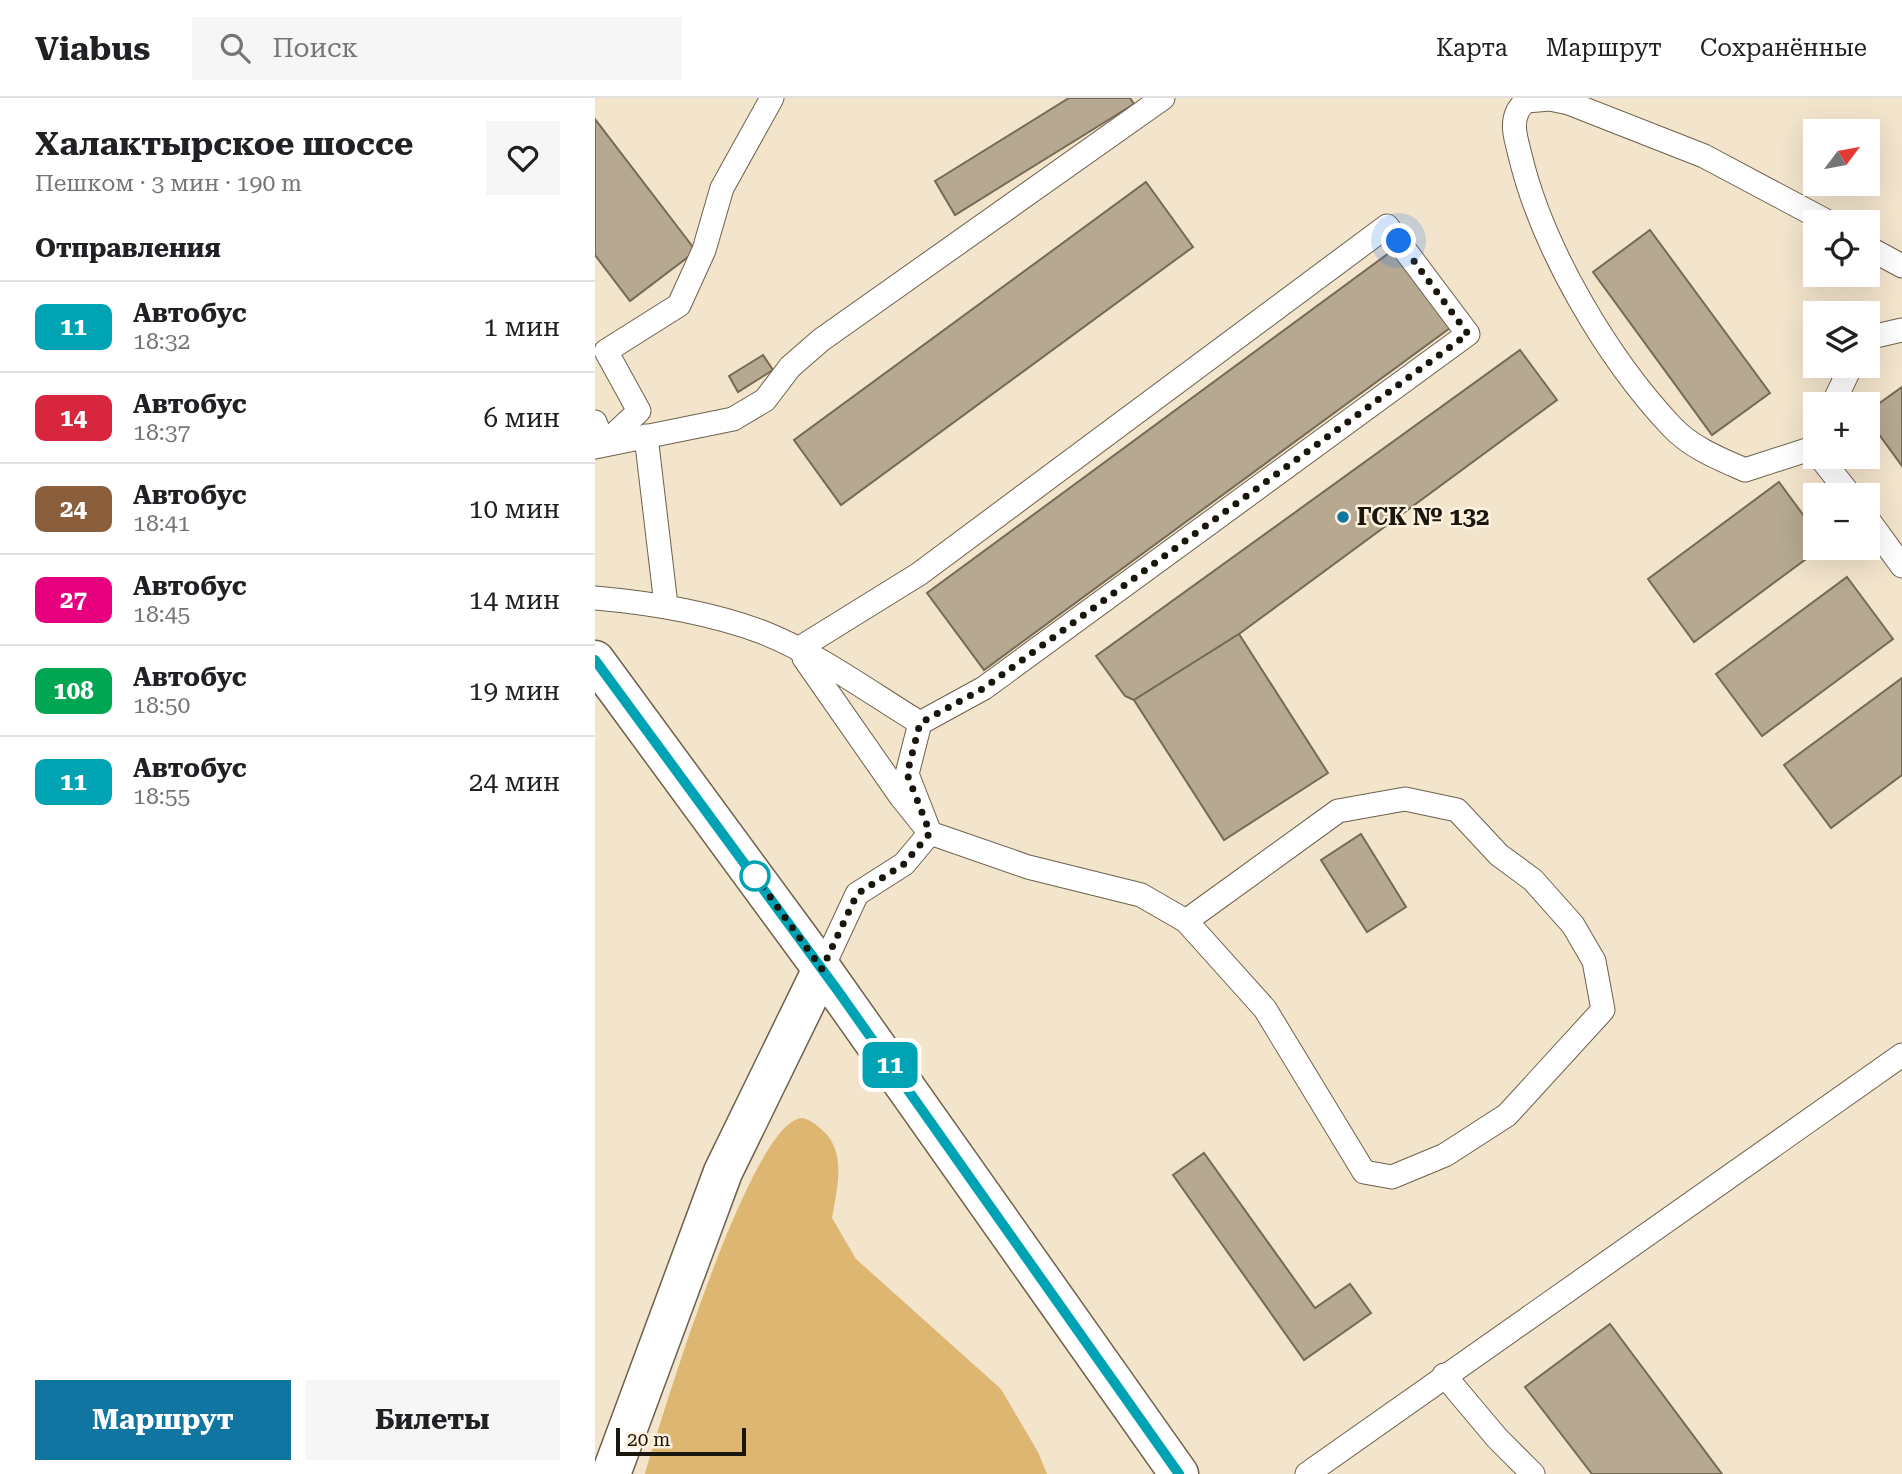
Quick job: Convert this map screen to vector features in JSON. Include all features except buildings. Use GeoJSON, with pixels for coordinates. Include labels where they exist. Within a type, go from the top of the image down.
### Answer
{"type":"FeatureCollection","features":[{"type":"Feature","properties":{"kind":"street"},"geometry":{"type":"LineString","coordinates":[[595,660],[822,969],[1179,1474]]}},
{"type":"Feature","properties":{"kind":"street"},"geometry":{"type":"LineString","coordinates":[[611,1474],[723,1172],[822,969]]}},
{"type":"Feature","properties":{"kind":"lane"},"geometry":{"type":"LineString","coordinates":[[600,445],[639,411],[606,351],[679,305],[705,250],[722,188],[772,98]]}},
{"type":"Feature","properties":{"kind":"lane"},"geometry":{"type":"LineString","coordinates":[[600,445],[733,419],[765,400],[790,367],[821,340],[1163,98]]}},
{"type":"Feature","properties":{"kind":"lane"},"geometry":{"type":"LineString","coordinates":[[1803,453],[1745,470],[1704,451],[1674,428],[1603,334],[1556,255],[1530,196],[1514,129],[1517,113],[1526,101],[1550,99],[1569,103],[1704,156],[1805,210]]}},
{"type":"Feature","properties":{"kind":"lane"},"geometry":{"type":"LineString","coordinates":[[799,649],[919,574],[1387,226],[1468,334],[984,688],[920,723],[907,774],[930,833]]}},
{"type":"Feature","properties":{"kind":"lane"},"geometry":{"type":"LineString","coordinates":[[1880,254],[1902,266]]}},
{"type":"Feature","properties":{"kind":"lane"},"geometry":{"type":"LineString","coordinates":[[1880,335],[1902,330]]}},
{"type":"Feature","properties":{"kind":"lane"},"geometry":{"type":"LineString","coordinates":[[595,422],[600,445]]}},
{"type":"Feature","properties":{"kind":"lane"},"geometry":{"type":"LineString","coordinates":[[646,436],[666,605]]}},
{"type":"Feature","properties":{"kind":"lane"},"geometry":{"type":"LineString","coordinates":[[1830,469],[1841,483]]}},
{"type":"Feature","properties":{"kind":"lane"},"geometry":{"type":"LineString","coordinates":[[1880,536],[1902,566]]}},
{"type":"Feature","properties":{"kind":"lane"},"geometry":{"type":"LineString","coordinates":[[595,598],[666,605],[761,632],[799,649],[920,723]]}},
{"type":"Feature","properties":{"kind":"lane"},"geometry":{"type":"LineString","coordinates":[[799,649],[901,797],[930,833],[1028,867],[1141,895],[1186,921],[1265,1009],[1364,1171],[1392,1177],[1445,1155],[1507,1115],[1603,1010],[1594,961],[1573,925],[1533,880],[1499,855],[1457,810],[1405,799],[1338,811],[1186,921]]}},
{"type":"Feature","properties":{"kind":"lane"},"geometry":{"type":"LineString","coordinates":[[822,969],[857,894],[904,864],[930,833]]}},
{"type":"Feature","properties":{"kind":"lane"},"geometry":{"type":"LineString","coordinates":[[1307,1474],[1902,1055]]}},
{"type":"Feature","properties":{"kind":"lane"},"geometry":{"type":"LineString","coordinates":[[1444,1375],[1497,1438],[1533,1474]]}},
{"type":"Feature","properties":{"kind":"shaded area"},"geometry":{"type":"Polygon","coordinates":[[[801,1118],[820,1128],[834,1147],[838,1170],[832,1218],[856,1259],[1001,1389],[1038,1452],[1047,1474],[645,1474],[688,1339],[733,1219],[757,1168],[780,1133],[801,1118]]]}},
{"type":"Feature","properties":{"kind":"bus line","name":"11"},"geometry":{"type":"LineString","coordinates":[[595,660],[719,825],[1179,1474]]}},
{"type":"Feature","properties":{"kind":"place","name":"ГСК № 132"},"geometry":{"type":"Point","coordinates":[1343,517]}},
{"type":"Feature","properties":{"kind":"route"},"geometry":{"type":"LineString","coordinates":[[755,876],[748,866],[822,969],[857,894],[904,864],[930,833],[907,774],[920,723],[984,688],[1468,334],[1399,241]]}}]}
